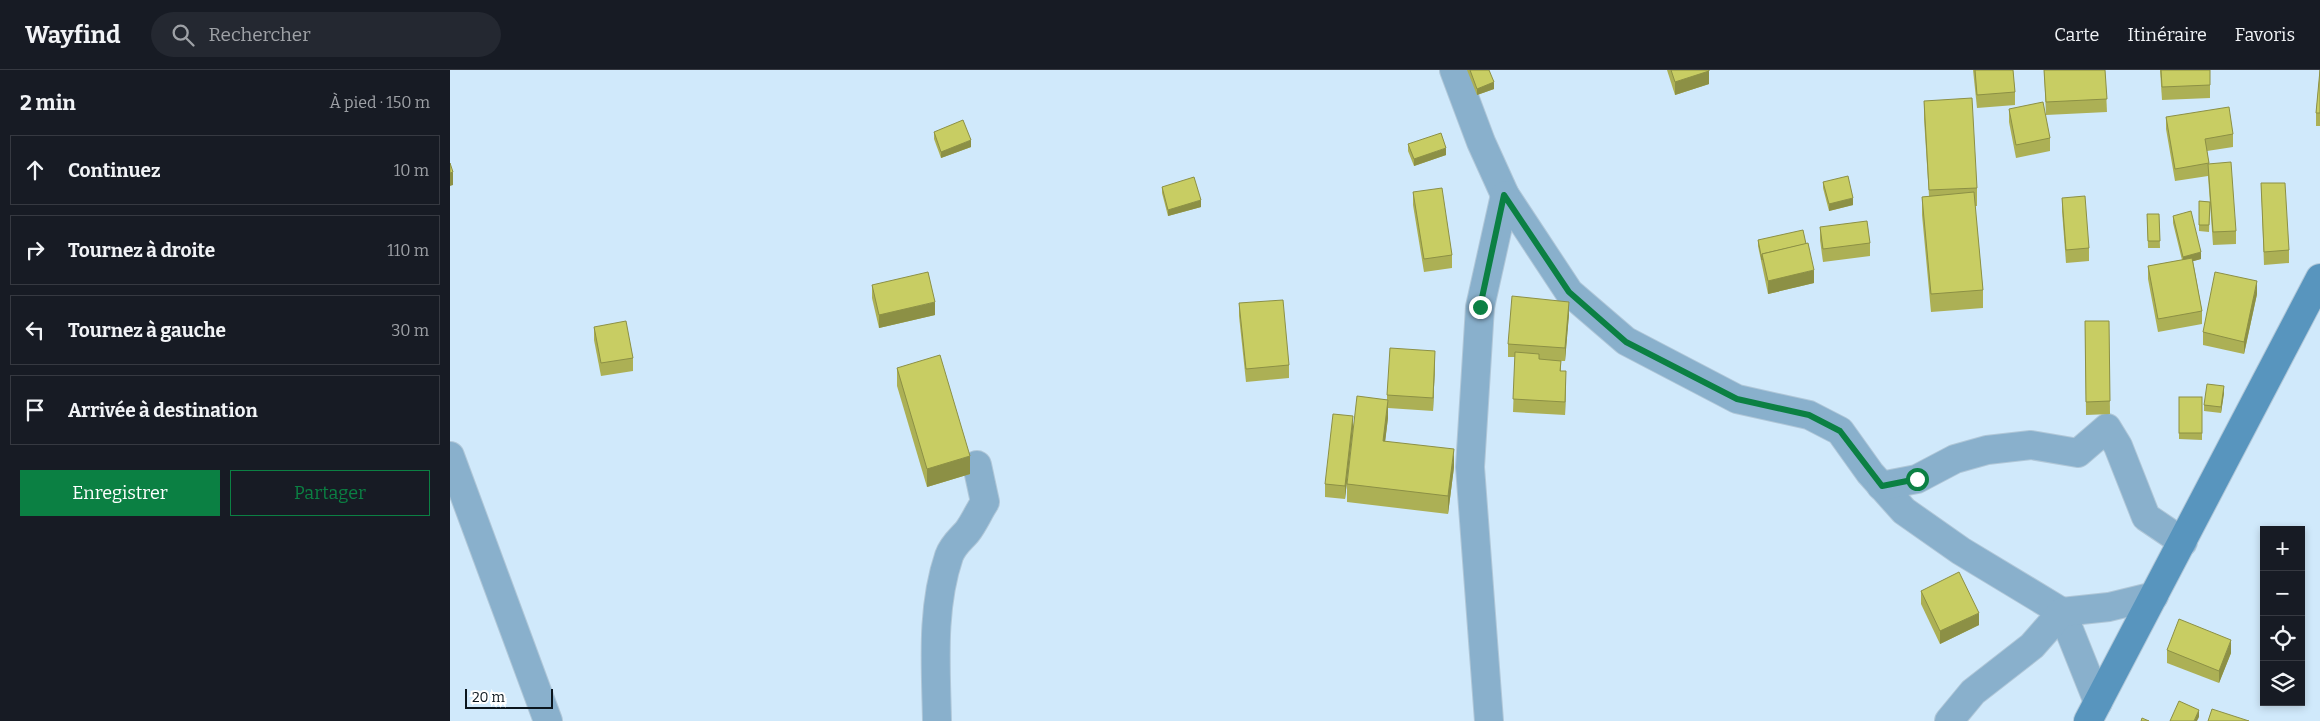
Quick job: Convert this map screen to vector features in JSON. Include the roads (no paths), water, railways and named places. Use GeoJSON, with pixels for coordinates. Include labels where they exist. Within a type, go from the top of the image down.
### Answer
{"type":"FeatureCollection","features":[{"type":"Feature","properties":{"kind":"main road"},"geometry":{"type":"LineString","coordinates":[[2093,712],[2320,278]]}},
{"type":"Feature","properties":{"kind":"street"},"geometry":{"type":"LineString","coordinates":[[1454,70],[1481,142],[1504,195],[1569,292],[1626,342],[1737,399],[1809,415],[1840,431],[1904,512],[1961,551],[2062,612],[2109,607],[2154,596]]}},
{"type":"Feature","properties":{"kind":"street"},"geometry":{"type":"LineString","coordinates":[[1488,721],[1470,466],[1480,307],[1504,195]]}},
{"type":"Feature","properties":{"kind":"street"},"geometry":{"type":"LineString","coordinates":[[1882,486],[1917,479],[1955,459],[1987,450],[2031,445],[2078,453],[2107,428],[2118,446],[2146,517],[2182,542]]}},
{"type":"Feature","properties":{"kind":"street"},"geometry":{"type":"LineString","coordinates":[[450,456],[548,721]]}},
{"type":"Feature","properties":{"kind":"street"},"geometry":{"type":"LineString","coordinates":[[938,721],[935,640],[943,578],[949,555],[957,542],[967,532],[985,502],[977,465]]}},
{"type":"Feature","properties":{"kind":"street"},"geometry":{"type":"LineString","coordinates":[[2062,612],[2093,712]]}},
{"type":"Feature","properties":{"kind":"street"},"geometry":{"type":"LineString","coordinates":[[1949,721],[1973,692],[2032,646],[2062,612]]}}]}
